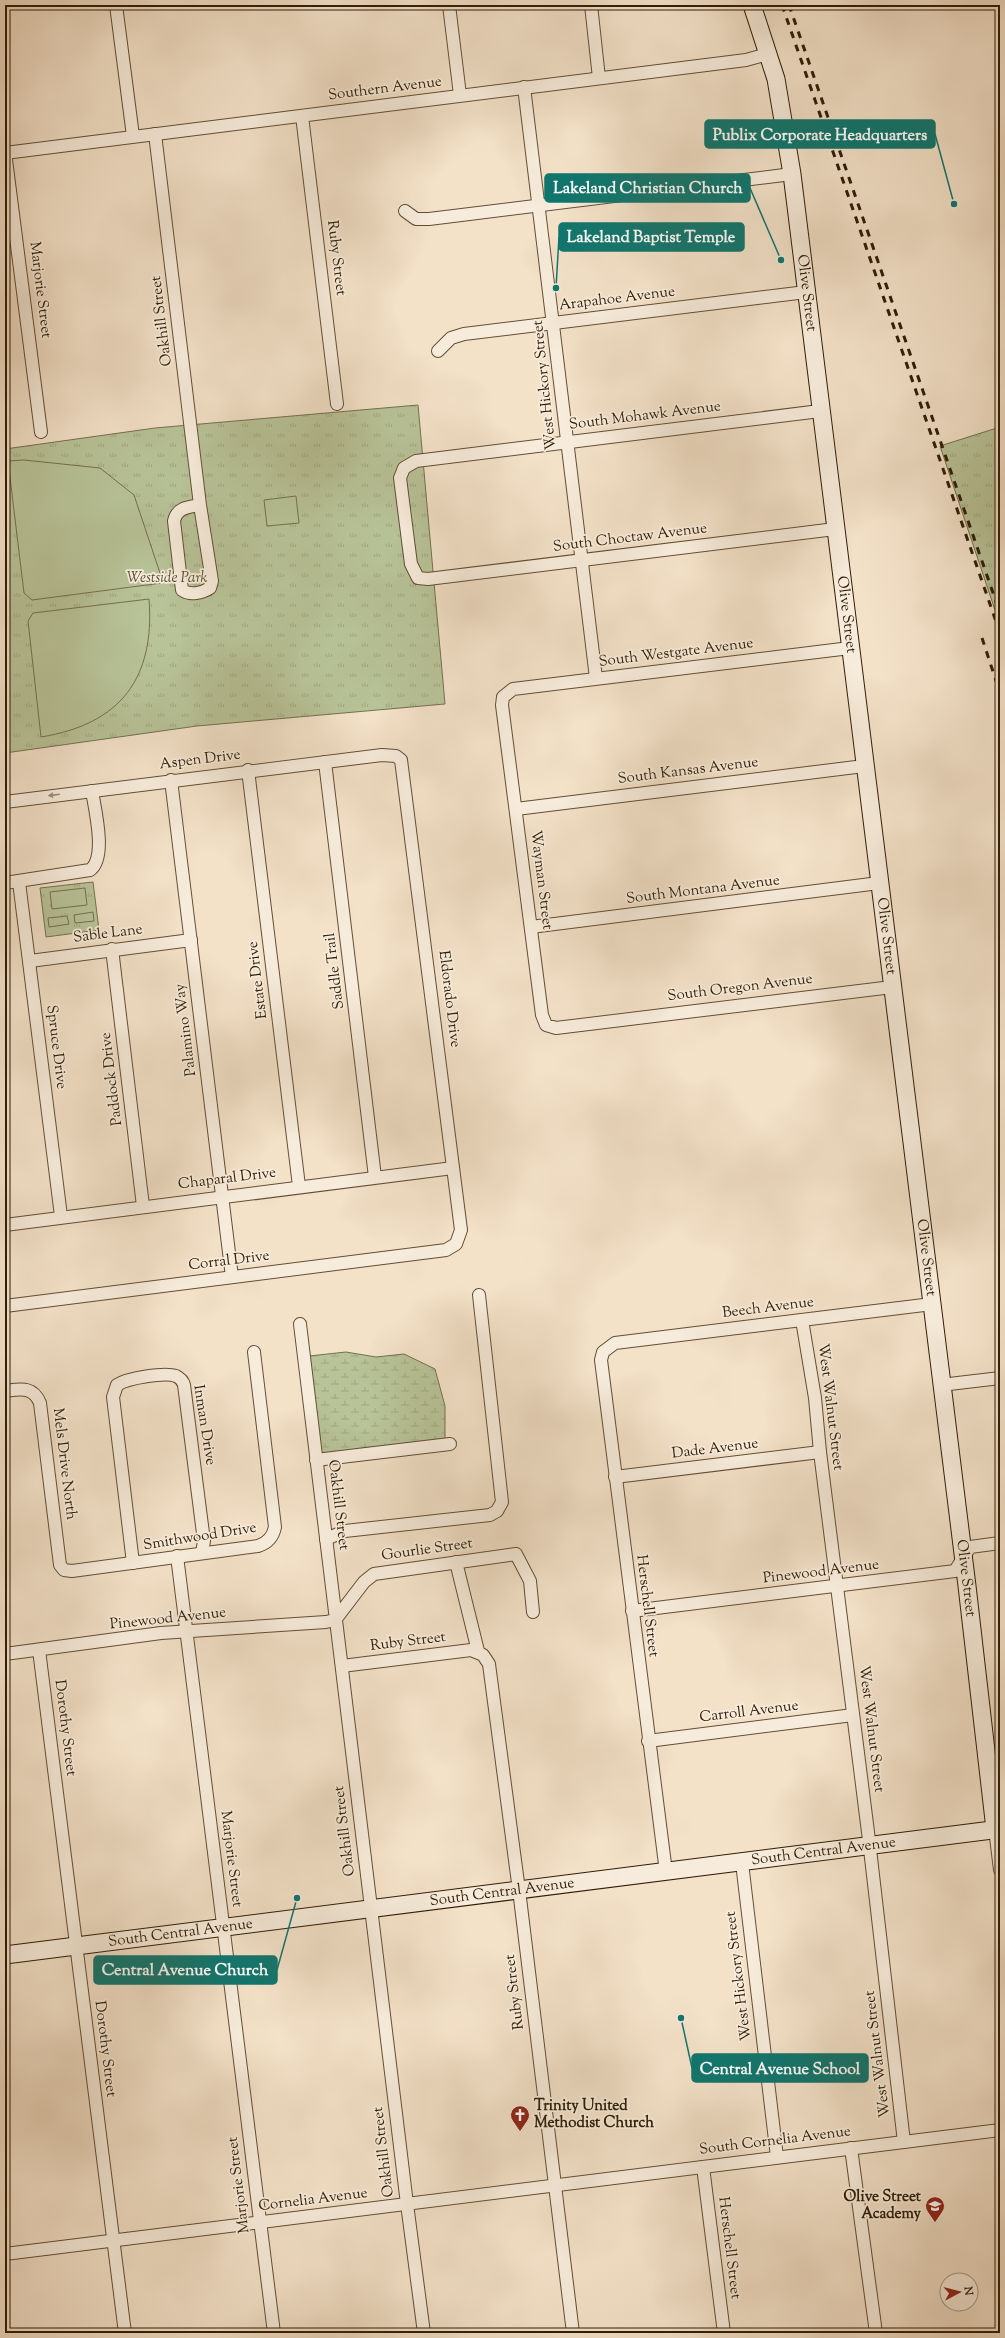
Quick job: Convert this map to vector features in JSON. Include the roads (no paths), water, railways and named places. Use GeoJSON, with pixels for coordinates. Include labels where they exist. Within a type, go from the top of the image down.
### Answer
{"type":"FeatureCollection","features":[{"type":"Feature","properties":{"kind":"main road","name":"Olive Street"},"geometry":{"type":"LineString","coordinates":[[752,5],[782,104],[792,174],[864,766],[998,1829]]}},
{"type":"Feature","properties":{"kind":"main road","name":"South Central Avenue"},"geometry":{"type":"LineString","coordinates":[[5,1955],[742,1863],[998,1829]]}},
{"type":"Feature","properties":{"kind":"street"},"geometry":{"type":"LineString","coordinates":[[116,5],[133,136]]}},
{"type":"Feature","properties":{"kind":"street"},"geometry":{"type":"LineString","coordinates":[[449,5],[460,95]]}},
{"type":"Feature","properties":{"kind":"street"},"geometry":{"type":"LineString","coordinates":[[590,5],[599,78]]}},
{"type":"Feature","properties":{"kind":"street","name":"Southern Avenue"},"geometry":{"type":"LineString","coordinates":[[5,152],[746,60],[768,54]]}},
{"type":"Feature","properties":{"kind":"street","name":"West Hickory Street"},"geometry":{"type":"LineString","coordinates":[[524,87],[540,205],[596,678]]}},
{"type":"Feature","properties":{"kind":"street","name":"Ruby Street"},"geometry":{"type":"LineString","coordinates":[[302,116],[337,404]]}},
{"type":"Feature","properties":{"kind":"street","name":"Oakhill Street"},"geometry":{"type":"LineString","coordinates":[[155,134],[200,505],[212,585],[207,590],[190,594],[182,590],[174,521],[178,511],[184,508],[200,505]]}},
{"type":"Feature","properties":{"kind":"street","name":"Marjorie Street"},"geometry":{"type":"LineString","coordinates":[[5,152],[41,432]]}},
{"type":"Feature","properties":{"kind":"street"},"geometry":{"type":"LineString","coordinates":[[405,211],[416,219],[429,219],[792,174]]}},
{"type":"Feature","properties":{"kind":"street","name":"Arapahoe Avenue"},"geometry":{"type":"LineString","coordinates":[[438,351],[451,338],[464,334],[806,292]]}},
{"type":"Feature","properties":{"kind":"street","name":"South Mohawk Avenue"},"geometry":{"type":"LineString","coordinates":[[428,579],[418,578],[411,564],[400,478],[404,468],[422,460],[820,411]]}},
{"type":"Feature","properties":{"kind":"street","name":"South Choctaw Avenue"},"geometry":{"type":"LineString","coordinates":[[428,579],[835,529]]}},
{"type":"Feature","properties":{"kind":"street","name":"South Westgate Avenue"},"geometry":{"type":"LineString","coordinates":[[507,693],[514,689],[596,678],[850,648]]}},
{"type":"Feature","properties":{"kind":"street","name":"Wayman Street"},"geometry":{"type":"LineString","coordinates":[[507,693],[503,697],[502,705],[543,1020],[551,1027],[556,1028],[592,1023]]}},
{"type":"Feature","properties":{"kind":"street","name":"Aspen Drive"},"geometry":{"type":"LineString","coordinates":[[5,802],[248,770],[391,754],[399,758]]}},
{"type":"Feature","properties":{"kind":"street","name":"Eldorado Drive"},"geometry":{"type":"LineString","coordinates":[[399,758],[403,765],[461,1230],[456,1244]]}},
{"type":"Feature","properties":{"kind":"street","name":"Saddle Trail"},"geometry":{"type":"LineString","coordinates":[[325,762],[375,1176]]}},
{"type":"Feature","properties":{"kind":"street","name":"South Kansas Avenue"},"geometry":{"type":"LineString","coordinates":[[516,809],[864,766]]}},
{"type":"Feature","properties":{"kind":"street","name":"Estate Drive"},"geometry":{"type":"LineString","coordinates":[[248,770],[299,1186]]}},
{"type":"Feature","properties":{"kind":"street","name":"Palamino Way"},"geometry":{"type":"LineString","coordinates":[[171,780],[232,1277]]}},
{"type":"Feature","properties":{"kind":"street"},"geometry":{"type":"LineString","coordinates":[[5,884],[90,870],[95,866],[100,854],[92,790]]}},
{"type":"Feature","properties":{"kind":"street","name":"Spruce Drive"},"geometry":{"type":"LineString","coordinates":[[19,882],[61,1216]]}},
{"type":"Feature","properties":{"kind":"street","name":"South Montana Avenue"},"geometry":{"type":"LineString","coordinates":[[531,927],[879,883]]}},
{"type":"Feature","properties":{"kind":"street","name":"Sable Lane"},"geometry":{"type":"LineString","coordinates":[[30,960],[191,940]]}},
{"type":"Feature","properties":{"kind":"street","name":"Paddock Drive"},"geometry":{"type":"LineString","coordinates":[[112,949],[143,1206]]}},
{"type":"Feature","properties":{"kind":"street","name":"South Oregon Avenue"},"geometry":{"type":"LineString","coordinates":[[592,1023],[892,987]]}},
{"type":"Feature","properties":{"kind":"street","name":"Chaparal Drive"},"geometry":{"type":"LineString","coordinates":[[5,1225],[61,1216],[375,1176],[453,1168]]}},
{"type":"Feature","properties":{"kind":"street","name":"Corral Drive"},"geometry":{"type":"LineString","coordinates":[[5,1306],[446,1250],[456,1244]]}},
{"type":"Feature","properties":{"kind":"street"},"geometry":{"type":"LineString","coordinates":[[326,1539],[345,1531],[490,1515],[500,1507],[479,1295]]}},
{"type":"Feature","properties":{"kind":"street","name":"Beech Avenue"},"geometry":{"type":"LineString","coordinates":[[608,1346],[615,1342],[932,1304]]}},
{"type":"Feature","properties":{"kind":"street","name":"West Walnut Street"},"geometry":{"type":"LineString","coordinates":[[802,1320],[815,1398],[820,1452],[904,2142]]}},
{"type":"Feature","properties":{"kind":"street","name":"Oakhill Street"},"geometry":{"type":"LineString","coordinates":[[300,1324],[335,1620],[342,1666],[424,2333]]}},
{"type":"Feature","properties":{"kind":"street","name":"Herschell Street"},"geometry":{"type":"LineString","coordinates":[[608,1346],[603,1352],[601,1360],[648,1741],[666,1872]]}},
{"type":"Feature","properties":{"kind":"street","name":"Smithwood Drive"},"geometry":{"type":"LineString","coordinates":[[64,1570],[72,1571],[264,1544],[270,1539],[275,1527],[254,1352]]}},
{"type":"Feature","properties":{"kind":"street","name":"Inman Drive"},"geometry":{"type":"LineString","coordinates":[[133,1563],[113,1397],[117,1385],[127,1379],[170,1375],[178,1377],[184,1386],[204,1542],[202,1553]]}},
{"type":"Feature","properties":{"kind":"street"},"geometry":{"type":"LineString","coordinates":[[942,1385],[1000,1378]]}},
{"type":"Feature","properties":{"kind":"street","name":"Mels Drive North"},"geometry":{"type":"LineString","coordinates":[[5,1391],[24,1389],[32,1391],[40,1403],[60,1565],[64,1570]]}},
{"type":"Feature","properties":{"kind":"street"},"geometry":{"type":"LineString","coordinates":[[316,1460],[450,1444]]}},
{"type":"Feature","properties":{"kind":"street","name":"Dade Avenue"},"geometry":{"type":"LineString","coordinates":[[615,1477],[820,1452]]}},
{"type":"Feature","properties":{"kind":"street","name":"Pinewood Avenue"},"geometry":{"type":"LineString","coordinates":[[632,1611],[837,1587],[955,1571],[970,1547],[1000,1543]]}},
{"type":"Feature","properties":{"kind":"street","name":"Gourlie Street"},"geometry":{"type":"LineString","coordinates":[[335,1620],[364,1582],[374,1574],[516,1554],[530,1581],[533,1612]]}},
{"type":"Feature","properties":{"kind":"street","name":"Marjorie Street"},"geometry":{"type":"LineString","coordinates":[[177,1556],[274,2333]]}},
{"type":"Feature","properties":{"kind":"street","name":"Ruby Street"},"geometry":{"type":"LineString","coordinates":[[456,1562],[478,1651]]}},
{"type":"Feature","properties":{"kind":"street","name":"Pinewood Avenue"},"geometry":{"type":"LineString","coordinates":[[5,1654],[187,1631],[335,1620]]}},
{"type":"Feature","properties":{"kind":"street","name":"Dorothy Street"},"geometry":{"type":"LineString","coordinates":[[39,1650],[125,2333]]}},
{"type":"Feature","properties":{"kind":"street","name":"Ruby Street"},"geometry":{"type":"LineString","coordinates":[[342,1666],[471,1650],[478,1651],[483,1655],[489,1664],[573,2333]]}},
{"type":"Feature","properties":{"kind":"street","name":"Carroll Avenue"},"geometry":{"type":"LineString","coordinates":[[648,1741],[853,1715]]}},
{"type":"Feature","properties":{"kind":"street","name":"Olive Street"},"geometry":{"type":"LineString","coordinates":[[998,1829],[1000,1870]]}},
{"type":"Feature","properties":{"kind":"street","name":"West Hickory Street"},"geometry":{"type":"LineString","coordinates":[[742,1863],[777,2157]]}},
{"type":"Feature","properties":{"kind":"street","name":"South Cornelia Avenue"},"geometry":{"type":"LineString","coordinates":[[554,2185],[1000,2130]]}},
{"type":"Feature","properties":{"kind":"street"},"geometry":{"type":"LineString","coordinates":[[851,2148],[876,2333]]}},
{"type":"Feature","properties":{"kind":"street","name":"Herschell Street"},"geometry":{"type":"LineString","coordinates":[[702,2167],[724,2333]]}},
{"type":"Feature","properties":{"kind":"street","name":"Cornelia Avenue"},"geometry":{"type":"LineString","coordinates":[[5,2254],[554,2185]]}},
{"type":"Feature","properties":{"kind":"railway"},"geometry":{"type":"LineString","coordinates":[[782,5],[1000,633]]}},
{"type":"Feature","properties":{"kind":"railway"},"geometry":{"type":"LineString","coordinates":[[789,5],[1000,613]]}},
{"type":"Feature","properties":{"kind":"railway"},"geometry":{"type":"LineString","coordinates":[[982,638],[1000,693]]}},
{"type":"Feature","properties":{"kind":"place","name":"Publix Corporate Headquarters"},"geometry":{"type":"Point","coordinates":[954,204]}},
{"type":"Feature","properties":{"kind":"place","name":"Lakeland Christian Church"},"geometry":{"type":"Point","coordinates":[781,260]}},
{"type":"Feature","properties":{"kind":"place","name":"Lakeland Baptist Temple"},"geometry":{"type":"Point","coordinates":[556,288]}},
{"type":"Feature","properties":{"kind":"place","name":"Central Avenue Church"},"geometry":{"type":"Point","coordinates":[297,1898]}},
{"type":"Feature","properties":{"kind":"place","name":"Central Avenue School"},"geometry":{"type":"Point","coordinates":[681,2018]}},
{"type":"Feature","properties":{"kind":"place","name":"Trinity United Methodist Church"},"geometry":{"type":"Point","coordinates":[520,2132]}},
{"type":"Feature","properties":{"kind":"place","name":"Olive Street Academy"},"geometry":{"type":"Point","coordinates":[935,2223]}},
{"type":"Feature","properties":{"kind":"park label","name":"Westside Park"},"geometry":{"type":"Point","coordinates":[167,578]}}]}
